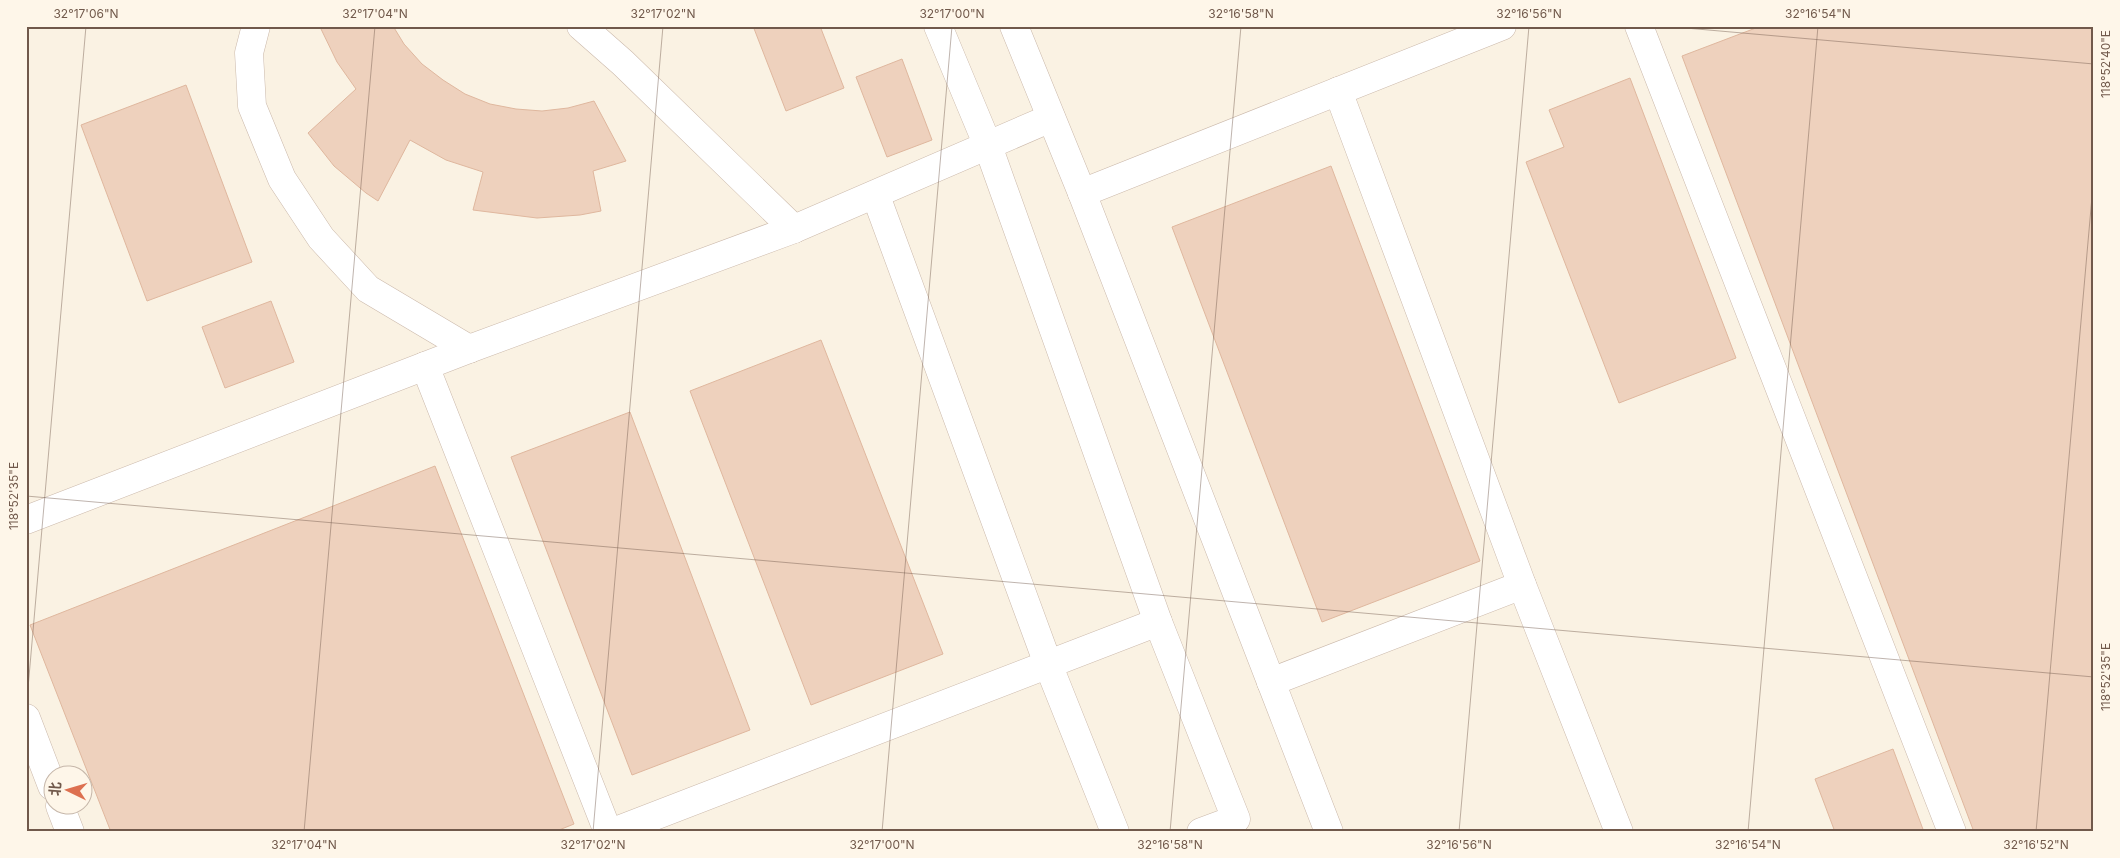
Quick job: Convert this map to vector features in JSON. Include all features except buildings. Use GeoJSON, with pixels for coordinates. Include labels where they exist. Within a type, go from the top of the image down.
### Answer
{"type":"FeatureCollection","features":[{"type":"Feature","properties":{"kind":"street"},"geometry":{"type":"LineString","coordinates":[[256,26],[249,53],[252,106],[282,179],[321,238],[368,289],[469,349]]}},
{"type":"Feature","properties":{"kind":"street"},"geometry":{"type":"LineString","coordinates":[[581,26],[623,63],[794,229]]}},
{"type":"Feature","properties":{"kind":"street"},"geometry":{"type":"LineString","coordinates":[[938,26],[988,146],[1158,622],[1236,818],[1202,832]]}},
{"type":"Feature","properties":{"kind":"street"},"geometry":{"type":"LineString","coordinates":[[1014,26],[1082,193],[1329,832]]}},
{"type":"Feature","properties":{"kind":"street"},"geometry":{"type":"LineString","coordinates":[[1082,193],[1502,26]]}},
{"type":"Feature","properties":{"kind":"street"},"geometry":{"type":"LineString","coordinates":[[1639,26],[1952,832]]}},
{"type":"Feature","properties":{"kind":"street"},"geometry":{"type":"LineString","coordinates":[[1338,91],[1522,585],[1619,832]]}},
{"type":"Feature","properties":{"kind":"street"},"geometry":{"type":"LineString","coordinates":[[26,520],[469,349],[794,229],[876,196],[1051,118]]}},
{"type":"Feature","properties":{"kind":"street"},"geometry":{"type":"LineString","coordinates":[[876,196],[1048,664],[1115,832]]}},
{"type":"Feature","properties":{"kind":"street"},"geometry":{"type":"LineString","coordinates":[[425,366],[608,832]]}},
{"type":"Feature","properties":{"kind":"street"},"geometry":{"type":"LineString","coordinates":[[1271,682],[1522,585]]}},
{"type":"Feature","properties":{"kind":"street"},"geometry":{"type":"LineString","coordinates":[[613,832],[1158,622]]}},
{"type":"Feature","properties":{"kind":"street"},"geometry":{"type":"LineString","coordinates":[[26,718],[44,766]]}},
{"type":"Feature","properties":{"kind":"street"},"geometry":{"type":"LineString","coordinates":[[64,816],[70,832]]}}]}
